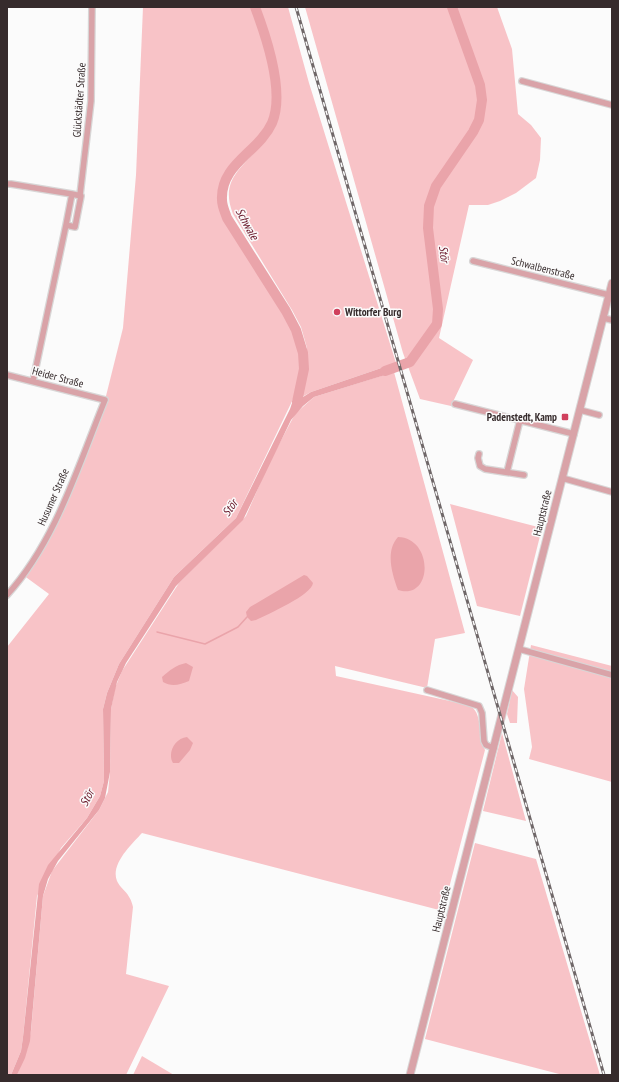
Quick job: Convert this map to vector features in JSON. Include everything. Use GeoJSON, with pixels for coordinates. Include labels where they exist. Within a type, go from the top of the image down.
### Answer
{"type":"FeatureCollection","features":[{"type":"Feature","properties":{"kind":"street","name":"Glückstädter Straße"},"geometry":{"type":"LineString","coordinates":[[66,225],[75,227],[82,196],[80,195],[91,101],[92,7]]}},
{"type":"Feature","properties":{"kind":"street"},"geometry":{"type":"LineString","coordinates":[[522,82],[612,105]]}},
{"type":"Feature","properties":{"kind":"street"},"geometry":{"type":"LineString","coordinates":[[7,184],[80,195]]}},
{"type":"Feature","properties":{"kind":"street"},"geometry":{"type":"LineString","coordinates":[[33,381],[72,194]]}},
{"type":"Feature","properties":{"kind":"street","name":"Schwalbenstraße"},"geometry":{"type":"LineString","coordinates":[[473,261],[609,295]]}},
{"type":"Feature","properties":{"kind":"street","name":"Hauptstraße"},"geometry":{"type":"LineString","coordinates":[[410,1075],[612,283]]}},
{"type":"Feature","properties":{"kind":"street"},"geometry":{"type":"LineString","coordinates":[[603,318],[612,320]]}},
{"type":"Feature","properties":{"kind":"street","name":"Heider Straße"},"geometry":{"type":"LineString","coordinates":[[7,375],[105,400]]}},
{"type":"Feature","properties":{"kind":"street","name":"Husumer Straße"},"geometry":{"type":"LineString","coordinates":[[7,595],[23,575],[39,550],[60,510],[105,400]]}},
{"type":"Feature","properties":{"kind":"street"},"geometry":{"type":"LineString","coordinates":[[455,404],[574,434]]}},
{"type":"Feature","properties":{"kind":"street"},"geometry":{"type":"LineString","coordinates":[[580,410],[599,415]]}},
{"type":"Feature","properties":{"kind":"street"},"geometry":{"type":"LineString","coordinates":[[506,472],[520,420]]}},
{"type":"Feature","properties":{"kind":"street"},"geometry":{"type":"LineString","coordinates":[[479,454],[478,458],[480,466],[485,469],[524,475]]}},
{"type":"Feature","properties":{"kind":"street"},"geometry":{"type":"LineString","coordinates":[[562,478],[612,492]]}},
{"type":"Feature","properties":{"kind":"street"},"geometry":{"type":"LineString","coordinates":[[519,649],[612,675]]}},
{"type":"Feature","properties":{"kind":"street"},"geometry":{"type":"LineString","coordinates":[[427,690],[479,706],[482,713],[484,741],[486,745],[494,748]]}},
{"type":"Feature","properties":{"kind":"shaded area"},"geometry":{"type":"Polygon","coordinates":[[[143,7],[288,7],[309,83],[396,363],[311,392],[302,397],[306,379],[307,348],[301,327],[233,214],[230,203],[229,193],[234,177],[276,124],[272,122],[257,145],[238,160],[224,182],[222,201],[227,218],[286,311],[296,330],[293,335],[299,350],[301,366],[295,395],[236,518],[174,577],[119,664],[107,693],[103,709],[104,781],[100,796],[87,818],[61,848],[37,896],[21,1051],[11,1075],[7,1075],[7,647],[49,594],[23,575],[60,510],[105,400],[123,328],[136,175],[143,7]]]}},
{"type":"Feature","properties":{"kind":"shaded area"},"geometry":{"type":"Polygon","coordinates":[[[305,7],[497,7],[512,49],[518,114],[531,125],[541,138],[540,160],[536,178],[516,193],[488,205],[469,205],[439,338],[473,360],[451,406],[420,399],[403,353],[305,7]]]}},
{"type":"Feature","properties":{"kind":"shaded area"},"geometry":{"type":"Polygon","coordinates":[[[396,363],[398,371],[314,397],[303,406],[291,420],[243,520],[176,586],[126,663],[117,682],[111,709],[110,772],[105,798],[99,810],[58,861],[48,879],[43,896],[30,1041],[25,1058],[17,1075],[11,1075],[21,1051],[39,884],[48,865],[87,818],[100,796],[104,781],[103,709],[107,693],[119,664],[174,577],[236,518],[290,409],[297,388],[303,389],[301,396],[303,397],[311,392],[396,363]]]}},
{"type":"Feature","properties":{"kind":"shaded area"},"geometry":{"type":"Polygon","coordinates":[[[394,372],[465,633],[435,639],[427,688],[335,666],[336,676],[468,705],[473,708],[476,713],[485,750],[443,911],[142,833],[119,861],[116,875],[117,881],[130,898],[133,907],[126,974],[169,986],[126,1075],[17,1075],[27,1050],[31,1031],[43,896],[52,871],[99,810],[108,792],[110,772],[111,709],[115,688],[122,671],[179,583],[246,516],[269,463],[295,414],[314,397],[394,372]]]}},
{"type":"Feature","properties":{"kind":"shaded area"},"geometry":{"type":"Polygon","coordinates":[[[450,504],[542,528],[520,616],[477,606],[450,504]]]}},
{"type":"Feature","properties":{"kind":"shaded area"},"geometry":{"type":"Polygon","coordinates":[[[398,537],[410,540],[418,547],[423,557],[425,568],[423,578],[418,586],[410,591],[398,590],[392,570],[392,549],[398,537]]]}},
{"type":"Feature","properties":{"kind":"shaded area"},"geometry":{"type":"Polygon","coordinates":[[[304,575],[307,576],[313,583],[311,588],[305,593],[289,604],[256,620],[251,621],[247,617],[246,612],[250,607],[304,575]]]}},
{"type":"Feature","properties":{"kind":"shaded area"},"geometry":{"type":"Polygon","coordinates":[[[531,645],[612,666],[612,782],[529,759],[532,747],[524,689],[531,645]]]}},
{"type":"Feature","properties":{"kind":"shaded area"},"geometry":{"type":"Polygon","coordinates":[[[186,663],[193,667],[189,681],[176,685],[169,685],[163,682],[162,677],[168,672],[176,666],[186,663]]]}},
{"type":"Feature","properties":{"kind":"shaded area"},"geometry":{"type":"Polygon","coordinates":[[[512,690],[518,697],[517,723],[510,723],[507,714],[512,690]]]}},
{"type":"Feature","properties":{"kind":"shaded area"},"geometry":{"type":"Polygon","coordinates":[[[502,733],[526,821],[483,811],[502,733]]]}},
{"type":"Feature","properties":{"kind":"shaded area"},"geometry":{"type":"Polygon","coordinates":[[[187,737],[193,743],[190,750],[179,763],[173,763],[171,755],[173,747],[179,740],[187,737]]]}},
{"type":"Feature","properties":{"kind":"shaded area"},"geometry":{"type":"Polygon","coordinates":[[[475,843],[536,859],[600,1075],[563,1075],[425,1039],[475,843]]]}},
{"type":"Feature","properties":{"kind":"shaded area"},"geometry":{"type":"Polygon","coordinates":[[[142,1056],[174,1075],[133,1075],[142,1056]]]}},
{"type":"Feature","properties":{"kind":"waterway","name":"Schwale"},"geometry":{"type":"LineString","coordinates":[[255,7],[269,49],[275,81],[275,111],[272,123],[266,133],[241,159],[227,177],[223,188],[222,202],[227,218],[286,311],[296,330],[303,353],[304,369],[297,402]]}},
{"type":"Feature","properties":{"kind":"waterway","name":"Stör"},"geometry":{"type":"LineString","coordinates":[[385,371],[410,362],[437,324],[438,309],[428,228],[429,206],[436,186],[473,132],[479,120],[482,100],[480,85],[452,7]]}},
{"type":"Feature","properties":{"kind":"waterway"},"geometry":{"type":"LineString","coordinates":[[157,632],[205,644],[238,627],[247,617]]}},
{"type":"Feature","properties":{"kind":"railway"},"geometry":{"type":"LineString","coordinates":[[296,7],[604,1075]]}},
{"type":"Feature","properties":{"kind":"place","name":"Wittorfer Burg"},"geometry":{"type":"Point","coordinates":[337,312]}},
{"type":"Feature","properties":{"kind":"place","name":"Padenstedt, Kamp"},"geometry":{"type":"Point","coordinates":[565,417]}}]}
